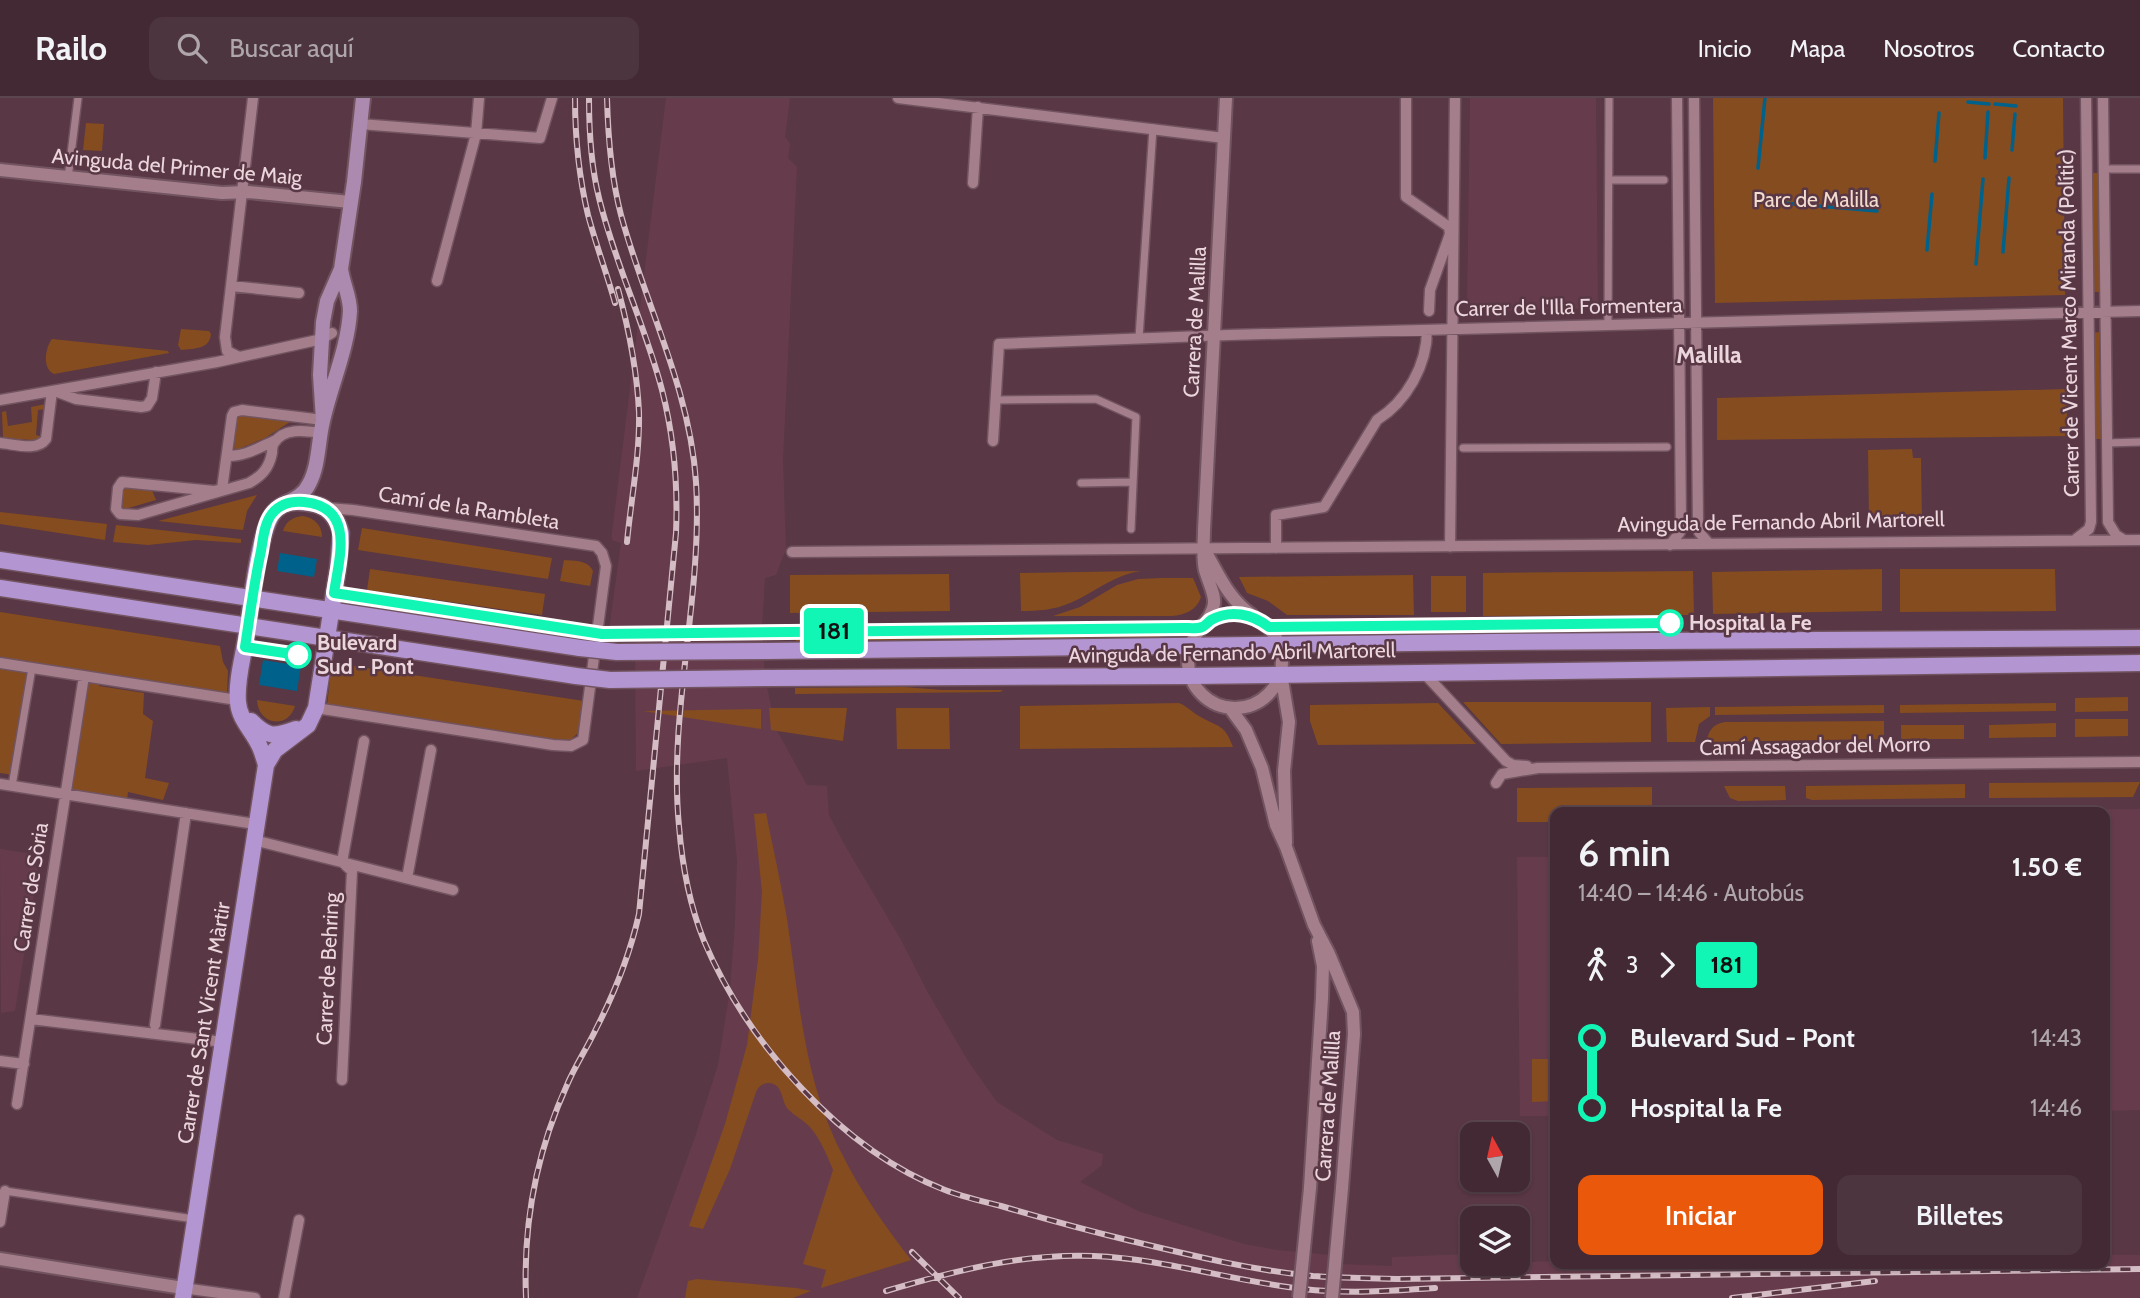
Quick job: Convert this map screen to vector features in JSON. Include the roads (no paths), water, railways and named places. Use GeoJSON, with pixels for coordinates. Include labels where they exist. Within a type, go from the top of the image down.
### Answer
{"type":"FeatureCollection","features":[{"type":"Feature","properties":{"kind":"main road"},"geometry":{"type":"LineString","coordinates":[[322,426],[320,389],[327,301],[341,269],[363,98]]}},
{"type":"Feature","properties":{"kind":"main road"},"geometry":{"type":"LineString","coordinates":[[266,765],[261,748],[240,713],[238,701],[252,599],[267,522],[283,504],[302,493],[313,475],[347,324],[349,303],[341,269]]}},
{"type":"Feature","properties":{"kind":"main road"},"geometry":{"type":"LineString","coordinates":[[327,301],[330,296],[339,292],[347,297],[349,303]]}},
{"type":"Feature","properties":{"kind":"main road"},"geometry":{"type":"LineString","coordinates":[[326,331],[341,331],[347,324]]}},
{"type":"Feature","properties":{"kind":"main road"},"geometry":{"type":"LineString","coordinates":[[266,765],[275,750],[308,725],[316,708],[328,638],[341,533],[339,523],[319,495],[313,475]]}},
{"type":"Feature","properties":{"kind":"main road"},"geometry":{"type":"LineString","coordinates":[[283,504],[306,502],[327,508]]}},
{"type":"Feature","properties":{"kind":"main road","name":"Avinguda de Fernando Abril Martorell"},"geometry":{"type":"LineString","coordinates":[[0,560],[617,652],[2140,638]]}},
{"type":"Feature","properties":{"kind":"main road","name":"Avinguda de Fernando Abril Martorell"},"geometry":{"type":"LineString","coordinates":[[0,588],[610,680],[1190,676],[2140,663]]}},
{"type":"Feature","properties":{"kind":"main road"},"geometry":{"type":"LineString","coordinates":[[238,701],[249,720],[262,733],[271,736],[284,734],[308,725]]}},
{"type":"Feature","properties":{"kind":"main road","name":"Carrer de Sant Vicent Màrtir"},"geometry":{"type":"LineString","coordinates":[[179,1295],[194,1219],[266,765]]}},
{"type":"Feature","properties":{"kind":"street"},"geometry":{"type":"LineString","coordinates":[[68,178],[78,98]]}},
{"type":"Feature","properties":{"kind":"street"},"geometry":{"type":"LineString","coordinates":[[239,357],[227,351],[225,346],[253,98]]}},
{"type":"Feature","properties":{"kind":"street"},"geometry":{"type":"LineString","coordinates":[[437,281],[476,134],[479,98]]}},
{"type":"Feature","properties":{"kind":"street"},"geometry":{"type":"LineString","coordinates":[[360,124],[540,138],[552,98]]}},
{"type":"Feature","properties":{"kind":"street"},"geometry":{"type":"LineString","coordinates":[[898,98],[1224,138]]}},
{"type":"Feature","properties":{"kind":"street","name":"Carrera de Malilla"},"geometry":{"type":"LineString","coordinates":[[1190,646],[1214,608],[1213,590],[1204,567],[1204,548],[1226,98]]}},
{"type":"Feature","properties":{"kind":"street"},"geometry":{"type":"LineString","coordinates":[[1406,98],[1406,197],[1449,227],[1450,234],[1430,290],[1429,312]]}},
{"type":"Feature","properties":{"kind":"street"},"geometry":{"type":"LineString","coordinates":[[1450,547],[1455,98]]}},
{"type":"Feature","properties":{"kind":"street"},"geometry":{"type":"LineString","coordinates":[[1608,325],[1609,98]]}},
{"type":"Feature","properties":{"kind":"street"},"geometry":{"type":"LineString","coordinates":[[1670,544],[1680,532],[1681,526],[1677,98]]}},
{"type":"Feature","properties":{"kind":"street"},"geometry":{"type":"LineString","coordinates":[[1694,98],[1698,525],[1699,532],[1710,544]]}},
{"type":"Feature","properties":{"kind":"street","name":"Carrer de Vicent Marco Miranda (Polític)"},"geometry":{"type":"LineString","coordinates":[[2074,540],[2089,529],[2091,522],[2086,98]]}},
{"type":"Feature","properties":{"kind":"street","name":"Carrer de Vicent Marco Miranda (Polític)"},"geometry":{"type":"LineString","coordinates":[[2103,98],[2108,522],[2116,535],[2124,540]]}},
{"type":"Feature","properties":{"kind":"street"},"geometry":{"type":"LineString","coordinates":[[973,183],[978,107]]}},
{"type":"Feature","properties":{"kind":"street"},"geometry":{"type":"LineString","coordinates":[[1139,338],[1153,128]]}},
{"type":"Feature","properties":{"kind":"street"},"geometry":{"type":"LineString","coordinates":[[2110,169],[2140,169]]}},
{"type":"Feature","properties":{"kind":"street","name":"Avinguda del Primer de Maig"},"geometry":{"type":"LineString","coordinates":[[0,170],[229,194],[350,202]]}},
{"type":"Feature","properties":{"kind":"street"},"geometry":{"type":"LineString","coordinates":[[1609,180],[1664,180]]}},
{"type":"Feature","properties":{"kind":"street"},"geometry":{"type":"LineString","coordinates":[[230,286],[299,293]]}},
{"type":"Feature","properties":{"kind":"street","name":"Carrer de l'Illa Formentera"},"geometry":{"type":"LineString","coordinates":[[995,400],[999,344],[1214,335],[2140,311]]}},
{"type":"Feature","properties":{"kind":"street"},"geometry":{"type":"LineString","coordinates":[[1276,548],[1276,515],[1324,507],[1377,421],[1410,389],[1427,347],[1427,330]]}},
{"type":"Feature","properties":{"kind":"street"},"geometry":{"type":"LineString","coordinates":[[0,400],[239,357],[326,331]]}},
{"type":"Feature","properties":{"kind":"street"},"geometry":{"type":"LineString","coordinates":[[53,391],[76,399],[147,406],[152,398],[156,372]]}},
{"type":"Feature","properties":{"kind":"street"},"geometry":{"type":"LineString","coordinates":[[0,443],[39,446],[44,443],[53,391]]}},
{"type":"Feature","properties":{"kind":"street"},"geometry":{"type":"LineString","coordinates":[[993,441],[995,400],[1097,399],[1136,417],[1131,529]]}},
{"type":"Feature","properties":{"kind":"street"},"geometry":{"type":"LineString","coordinates":[[277,440],[272,447],[269,464],[257,479],[249,483],[138,515],[120,514],[116,509],[118,488],[122,482],[218,491],[223,486],[232,416],[238,411],[322,426]]}},
{"type":"Feature","properties":{"kind":"street"},"geometry":{"type":"LineString","coordinates":[[227,456],[235,457],[250,452],[295,431],[322,426]]}},
{"type":"Feature","properties":{"kind":"street"},"geometry":{"type":"LineString","coordinates":[[2107,443],[2140,442]]}},
{"type":"Feature","properties":{"kind":"street"},"geometry":{"type":"LineString","coordinates":[[1463,448],[1667,447]]}},
{"type":"Feature","properties":{"kind":"street"},"geometry":{"type":"LineString","coordinates":[[1081,483],[1133,482]]}},
{"type":"Feature","properties":{"kind":"street","name":"Camí de la Rambleta"},"geometry":{"type":"LineString","coordinates":[[316,708],[556,746],[571,746],[583,740],[606,566],[602,553],[596,547],[327,508]]}},
{"type":"Feature","properties":{"kind":"street","name":"Avinguda de Fernando Abril Martorell"},"geometry":{"type":"LineString","coordinates":[[792,552],[2140,540]]}},
{"type":"Feature","properties":{"kind":"street"},"geometry":{"type":"LineString","coordinates":[[1204,548],[1233,599],[1269,627],[1280,645]]}},
{"type":"Feature","properties":{"kind":"street"},"geometry":{"type":"LineString","coordinates":[[1202,627],[1225,615],[1244,614],[1256,618]]}},
{"type":"Feature","properties":{"kind":"street","name":"Carrera de Malilla"},"geometry":{"type":"LineString","coordinates":[[1280,645],[1283,664],[1281,674],[1289,722],[1284,771],[1286,847]]}},
{"type":"Feature","properties":{"kind":"street"},"geometry":{"type":"LineString","coordinates":[[1190,646],[1190,676],[1202,695],[1215,704],[1230,708],[1246,707],[1262,701],[1274,689],[1281,674]]}},
{"type":"Feature","properties":{"kind":"street"},"geometry":{"type":"LineString","coordinates":[[0,663],[238,701]]}},
{"type":"Feature","properties":{"kind":"street"},"geometry":{"type":"LineString","coordinates":[[12,786],[32,668]]}},
{"type":"Feature","properties":{"kind":"street"},"geometry":{"type":"LineString","coordinates":[[1423,671],[1506,761],[1513,765],[1538,768]]}},
{"type":"Feature","properties":{"kind":"street","name":"Carrer de Sòria"},"geometry":{"type":"LineString","coordinates":[[17,1104],[84,676]]}},
{"type":"Feature","properties":{"kind":"street","name":"Carrera de Malilla"},"geometry":{"type":"LineString","coordinates":[[1230,708],[1246,730],[1262,768],[1276,825],[1314,925],[1323,966],[1310,1188],[1299,1298]]}},
{"type":"Feature","properties":{"kind":"street","name":"Carrer de Behring"},"geometry":{"type":"LineString","coordinates":[[342,1080],[352,871],[342,862],[364,741]]}},
{"type":"Feature","properties":{"kind":"street"},"geometry":{"type":"LineString","coordinates":[[407,878],[431,750]]}},
{"type":"Feature","properties":{"kind":"street","name":"Camí Assagador del Morro"},"geometry":{"type":"LineString","coordinates":[[1496,783],[1502,774],[1538,768],[2140,762]]}},
{"type":"Feature","properties":{"kind":"street"},"geometry":{"type":"LineString","coordinates":[[0,784],[186,813],[255,832],[342,862],[453,890]]}},
{"type":"Feature","properties":{"kind":"street"},"geometry":{"type":"LineString","coordinates":[[155,1025],[186,813]]}},
{"type":"Feature","properties":{"kind":"street","name":"Carrera de Malilla"},"geometry":{"type":"LineString","coordinates":[[1314,925],[1353,1013],[1354,1034],[1332,1298]]}},
{"type":"Feature","properties":{"kind":"street"},"geometry":{"type":"LineString","coordinates":[[31,1019],[223,1042]]}},
{"type":"Feature","properties":{"kind":"street"},"geometry":{"type":"LineString","coordinates":[[0,1060],[24,1064]]}},
{"type":"Feature","properties":{"kind":"street"},"geometry":{"type":"LineString","coordinates":[[0,1222],[5,1191],[194,1219]]}},
{"type":"Feature","properties":{"kind":"street"},"geometry":{"type":"LineString","coordinates":[[284,1298],[299,1220]]}},
{"type":"Feature","properties":{"kind":"street"},"geometry":{"type":"LineString","coordinates":[[0,1259],[179,1295],[255,1298]]}},
{"type":"Feature","properties":{"kind":"water"},"geometry":{"type":"Polygon","coordinates":[[[280,553],[317,559],[314,577],[277,571],[280,553]]]}},
{"type":"Feature","properties":{"kind":"water"},"geometry":{"type":"Polygon","coordinates":[[[263,660],[301,666],[297,691],[259,685],[263,660]]]}},
{"type":"Feature","properties":{"kind":"waterway"},"geometry":{"type":"LineString","coordinates":[[1758,168],[1765,98]]}},
{"type":"Feature","properties":{"kind":"waterway"},"geometry":{"type":"LineString","coordinates":[[1968,102],[1989,104]]}},
{"type":"Feature","properties":{"kind":"waterway"},"geometry":{"type":"LineString","coordinates":[[1995,104],[2016,106]]}},
{"type":"Feature","properties":{"kind":"waterway"},"geometry":{"type":"LineString","coordinates":[[1985,158],[1988,112]]}},
{"type":"Feature","properties":{"kind":"waterway"},"geometry":{"type":"LineString","coordinates":[[1935,161],[1939,113]]}},
{"type":"Feature","properties":{"kind":"waterway"},"geometry":{"type":"LineString","coordinates":[[2012,150],[2015,114]]}},
{"type":"Feature","properties":{"kind":"waterway"},"geometry":{"type":"LineString","coordinates":[[2003,252],[2009,178]]}},
{"type":"Feature","properties":{"kind":"waterway"},"geometry":{"type":"LineString","coordinates":[[1976,264],[1983,179]]}},
{"type":"Feature","properties":{"kind":"waterway"},"geometry":{"type":"LineString","coordinates":[[1927,250],[1932,194]]}},
{"type":"Feature","properties":{"kind":"waterway"},"geometry":{"type":"LineString","coordinates":[[1759,201],[1877,211]]}},
{"type":"Feature","properties":{"kind":"railway"},"geometry":{"type":"LineString","coordinates":[[575,98],[578,157],[585,201],[615,303]]}},
{"type":"Feature","properties":{"kind":"railway"},"geometry":{"type":"LineString","coordinates":[[526,1298],[529,1216],[547,1137],[570,1078],[616,987],[639,914],[676,533],[670,425],[655,366],[613,247],[599,198],[591,148],[589,98]]}},
{"type":"Feature","properties":{"kind":"railway"},"geometry":{"type":"LineString","coordinates":[[607,98],[611,157],[621,215],[676,380],[692,447],[696,482],[695,568],[681,697],[677,783],[680,840],[691,899],[704,941],[722,979],[745,1017],[772,1054],[802,1088],[834,1120],[870,1148],[907,1172],[966,1197],[1194,1256],[1313,1276],[1397,1279],[2140,1269]]}},
{"type":"Feature","properties":{"kind":"railway"},"geometry":{"type":"LineString","coordinates":[[618,289],[632,350],[639,412],[637,461],[627,542]]}},
{"type":"Feature","properties":{"kind":"railway"},"geometry":{"type":"LineString","coordinates":[[912,1252],[959,1298]]}},
{"type":"Feature","properties":{"kind":"railway"},"geometry":{"type":"LineString","coordinates":[[886,1291],[988,1265],[1067,1256],[1147,1261],[1320,1291],[1369,1292],[1435,1288]]}},
{"type":"Feature","properties":{"kind":"railway"},"geometry":{"type":"LineString","coordinates":[[1732,1298],[1875,1281]]}},
{"type":"Feature","properties":{"kind":"place","name":"Hospital la Fe"},"geometry":{"type":"Point","coordinates":[1670,623]}},
{"type":"Feature","properties":{"kind":"place","name":"Bulevard Sud - Pont"},"geometry":{"type":"Point","coordinates":[298,655]}},
{"type":"Feature","properties":{"kind":"district","name":"Malilla"},"geometry":{"type":"Point","coordinates":[1709,355]}},
{"type":"Feature","properties":{"kind":"park label","name":"Parc de Malilla"},"geometry":{"type":"Point","coordinates":[1816,200]}}]}
